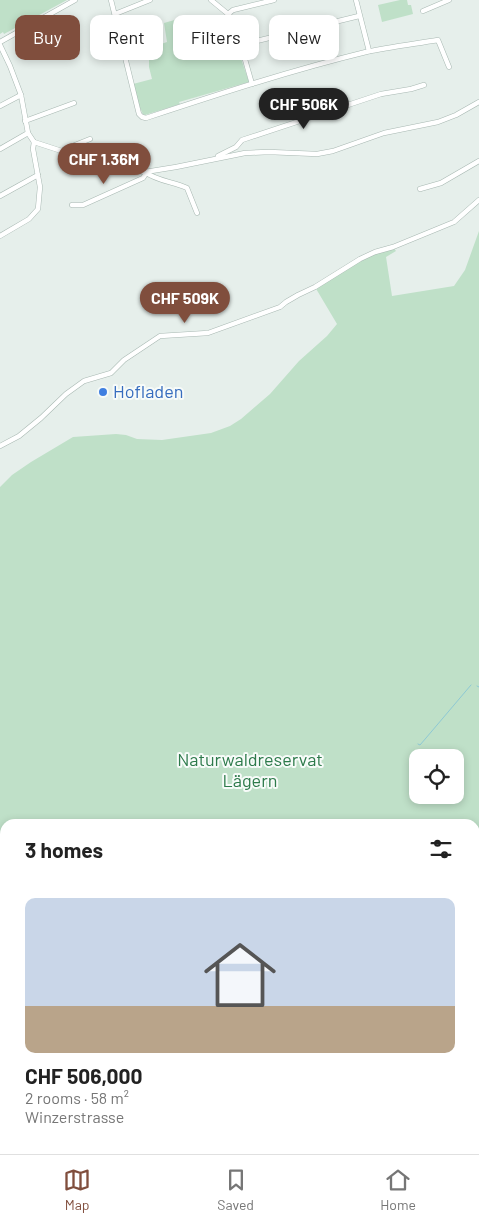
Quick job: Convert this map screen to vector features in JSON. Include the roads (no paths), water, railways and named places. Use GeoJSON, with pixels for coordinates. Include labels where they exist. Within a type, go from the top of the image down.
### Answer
{"type":"FeatureCollection","features":[{"type":"Feature","properties":{"kind":"street"},"geometry":{"type":"LineString","coordinates":[[0,236],[29,219],[38,209],[40,187],[34,142],[28,133],[20,95],[0,43],[75,0]]}},
{"type":"Feature","properties":{"kind":"street"},"geometry":{"type":"LineString","coordinates":[[111,0],[139,114],[146,118],[308,67],[369,51],[438,40],[449,67]]}},
{"type":"Feature","properties":{"kind":"street"},"geometry":{"type":"LineString","coordinates":[[114,14],[150,0]]}},
{"type":"Feature","properties":{"kind":"street"},"geometry":{"type":"LineString","coordinates":[[211,0],[228,14],[233,10],[274,0]]}},
{"type":"Feature","properties":{"kind":"street"},"geometry":{"type":"LineString","coordinates":[[356,0],[369,51]]}},
{"type":"Feature","properties":{"kind":"street"},"geometry":{"type":"LineString","coordinates":[[423,12],[449,0]]}},
{"type":"Feature","properties":{"kind":"street"},"geometry":{"type":"LineString","coordinates":[[259,40],[359,16]]}},
{"type":"Feature","properties":{"kind":"street"},"geometry":{"type":"LineString","coordinates":[[245,60],[252,84]]}},
{"type":"Feature","properties":{"kind":"street"},"geometry":{"type":"LineString","coordinates":[[218,158],[218,156],[236,147],[242,140],[381,94],[424,85]]}},
{"type":"Feature","properties":{"kind":"street"},"geometry":{"type":"LineString","coordinates":[[0,106],[20,95]]}},
{"type":"Feature","properties":{"kind":"street"},"geometry":{"type":"LineString","coordinates":[[34,142],[63,152],[146,172],[245,153],[317,154],[384,133],[438,122],[456,115],[479,102]]}},
{"type":"Feature","properties":{"kind":"street"},"geometry":{"type":"LineString","coordinates":[[26,121],[74,103]]}},
{"type":"Feature","properties":{"kind":"street"},"geometry":{"type":"LineString","coordinates":[[0,149],[28,133]]}},
{"type":"Feature","properties":{"kind":"street"},"geometry":{"type":"LineString","coordinates":[[63,152],[65,149],[90,139]]}},
{"type":"Feature","properties":{"kind":"street"},"geometry":{"type":"LineString","coordinates":[[420,189],[441,183],[479,161]]}},
{"type":"Feature","properties":{"kind":"street"},"geometry":{"type":"LineString","coordinates":[[72,205],[83,205],[143,178],[146,172]]}},
{"type":"Feature","properties":{"kind":"street"},"geometry":{"type":"LineString","coordinates":[[146,172],[150,176],[187,188],[196,213]]}},
{"type":"Feature","properties":{"kind":"street"},"geometry":{"type":"LineString","coordinates":[[0,196],[38,175]]}},
{"type":"Feature","properties":{"kind":"street"},"geometry":{"type":"LineString","coordinates":[[0,446],[20,436],[74,388],[84,382],[111,373],[124,360],[160,336],[208,333],[280,307],[360,258],[393,247],[454,222],[479,200]]}},
{"type":"Feature","properties":{"kind":"waterway"},"geometry":{"type":"LineString","coordinates":[[418,744],[420,745],[471,685]]}},
{"type":"Feature","properties":{"kind":"place","name":"Hofladen"},"geometry":{"type":"Point","coordinates":[103,392]}},
{"type":"Feature","properties":{"kind":"park label","name":"Naturwaldreservat Lägern"},"geometry":{"type":"Point","coordinates":[250,770]}}]}
